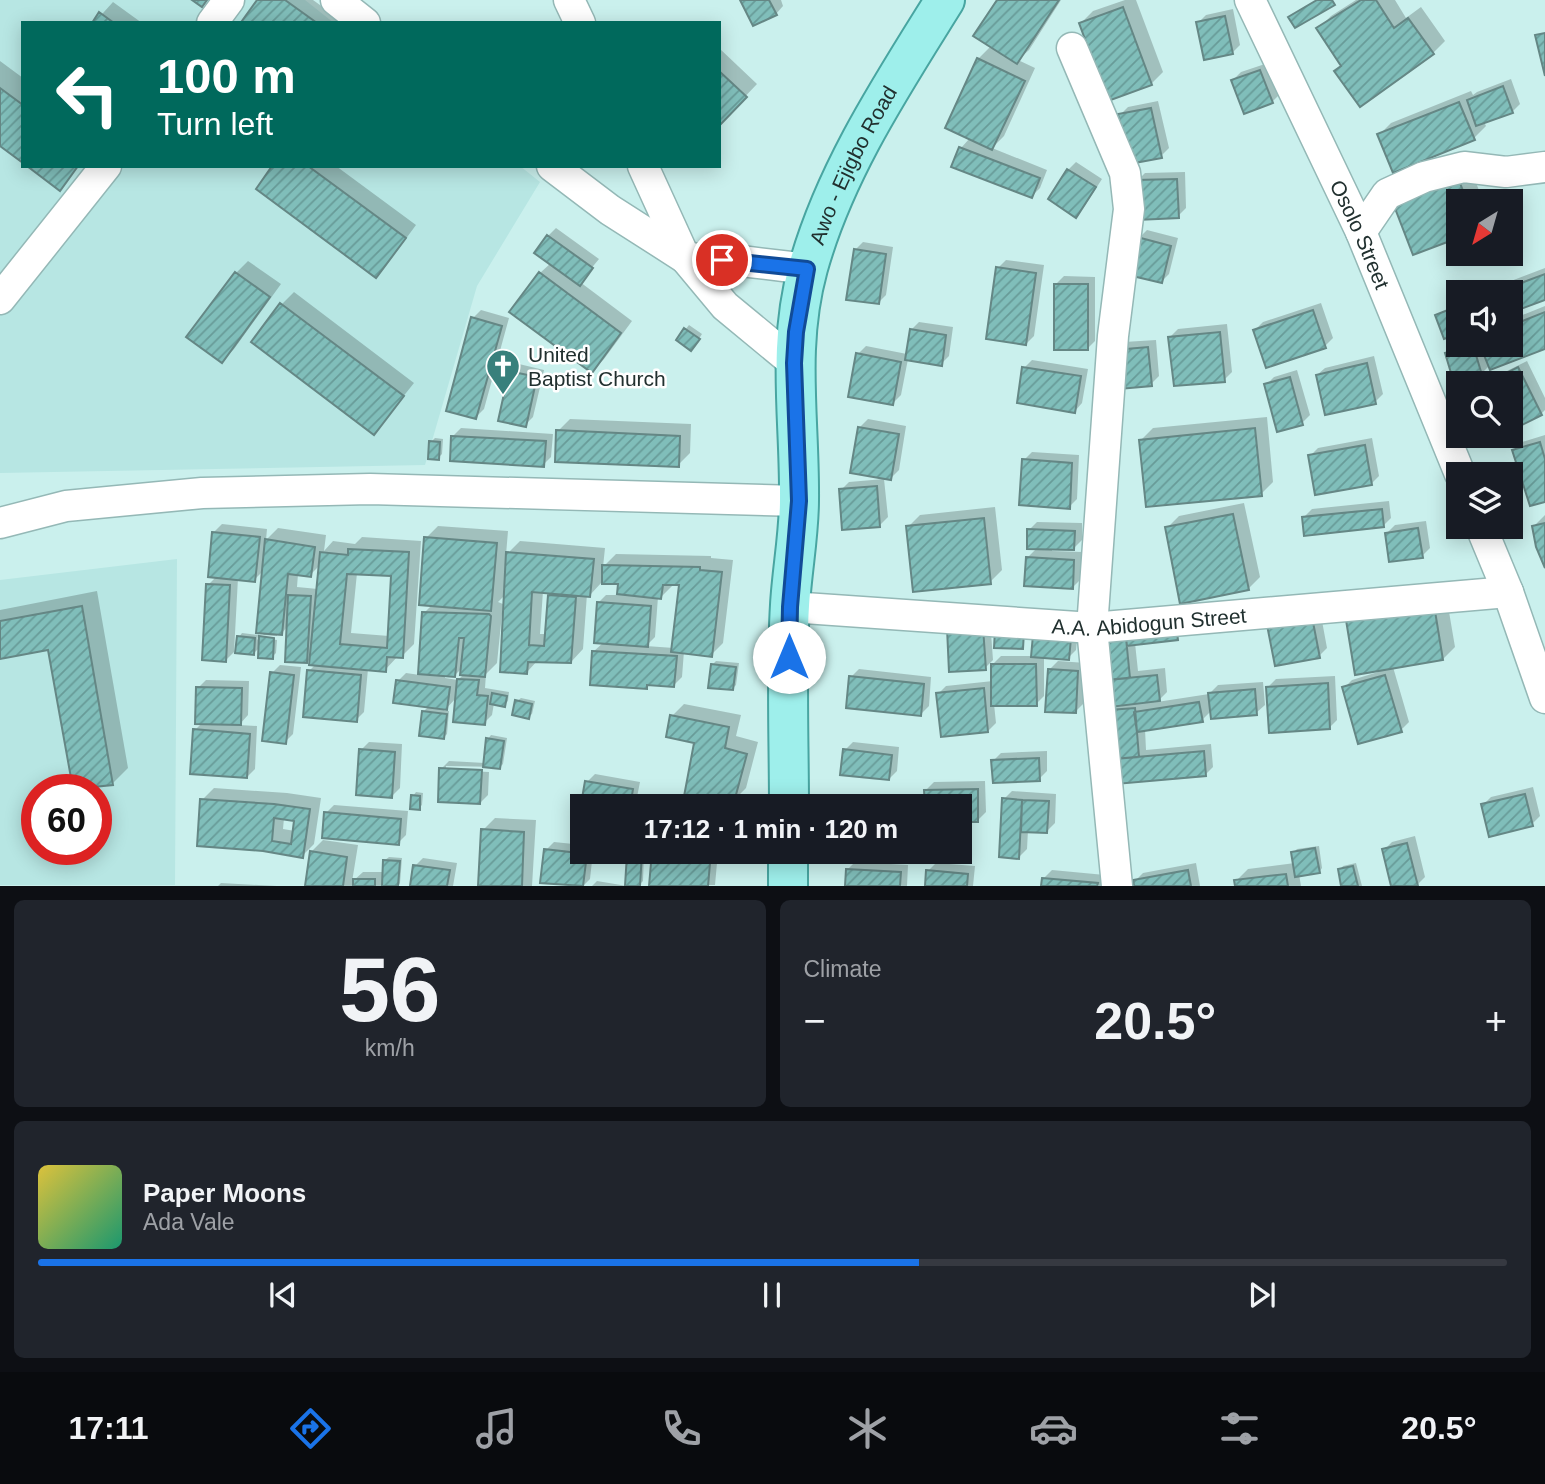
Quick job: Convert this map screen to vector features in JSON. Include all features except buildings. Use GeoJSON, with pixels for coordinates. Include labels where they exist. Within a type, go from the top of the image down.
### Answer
{"type":"FeatureCollection","features":[{"type":"Feature","properties":{"kind":"main road","name":"Awo - Ejigbo Road"},"geometry":{"type":"LineString","coordinates":[[789,794],[790,607],[799,501],[794,363],[796,332],[807,269],[852,155],[892,84],[945,0]]}},
{"type":"Feature","properties":{"kind":"main road"},"geometry":{"type":"LineString","coordinates":[[788,864],[788,886]]}},
{"type":"Feature","properties":{"kind":"street"},"geometry":{"type":"LineString","coordinates":[[213,21],[229,0]]}},
{"type":"Feature","properties":{"kind":"street"},"geometry":{"type":"LineString","coordinates":[[336,0],[362,21]]}},
{"type":"Feature","properties":{"kind":"street"},"geometry":{"type":"LineString","coordinates":[[569,0],[579,21]]}},
{"type":"Feature","properties":{"kind":"street","name":"Osolo Street"},"geometry":{"type":"LineString","coordinates":[[1250,0],[1361,232],[1455,462]]}},
{"type":"Feature","properties":{"kind":"street"},"geometry":{"type":"LineString","coordinates":[[1072,48],[1125,173],[1129,209],[1113,336],[1092,628],[1116,886]]}},
{"type":"Feature","properties":{"kind":"street"},"geometry":{"type":"LineString","coordinates":[[1361,232],[1387,194],[1424,177],[1464,167],[1506,172],[1545,167]]}},
{"type":"Feature","properties":{"kind":"street"},"geometry":{"type":"LineString","coordinates":[[0,299],[104,168]]}},
{"type":"Feature","properties":{"kind":"street"},"geometry":{"type":"LineString","coordinates":[[555,168],[610,209],[685,258],[807,269]]}},
{"type":"Feature","properties":{"kind":"street"},"geometry":{"type":"LineString","coordinates":[[644,168],[685,258],[725,306],[794,363]]}},
{"type":"Feature","properties":{"kind":"street"},"geometry":{"type":"LineString","coordinates":[[0,523],[66,506],[228,492],[370,489],[799,501]]}},
{"type":"Feature","properties":{"kind":"street"},"geometry":{"type":"LineString","coordinates":[[1486,539],[1508,592],[1545,698]]}},
{"type":"Feature","properties":{"kind":"street","name":"A.A. Abidogun Street"},"geometry":{"type":"LineString","coordinates":[[790,607],[1092,628],[1508,592]]}},
{"type":"Feature","properties":{"kind":"shaded area"},"geometry":{"type":"Polygon","coordinates":[[[0,0],[305,0],[331,21],[21,21],[21,168],[522,168],[540,182],[477,286],[425,465],[0,473],[0,0]]]}},
{"type":"Feature","properties":{"kind":"shaded area"},"geometry":{"type":"Polygon","coordinates":[[[177,559],[175,885],[0,885],[0,580],[177,559]]]}},
{"type":"Feature","properties":{"kind":"place","name":"United Baptist Church"},"geometry":{"type":"Point","coordinates":[503,396]}},
{"type":"Feature","properties":{"kind":"route"},"geometry":{"type":"LineString","coordinates":[[722,260],[807,269],[796,332],[794,363],[799,501],[790,607],[789,657]]}}]}
